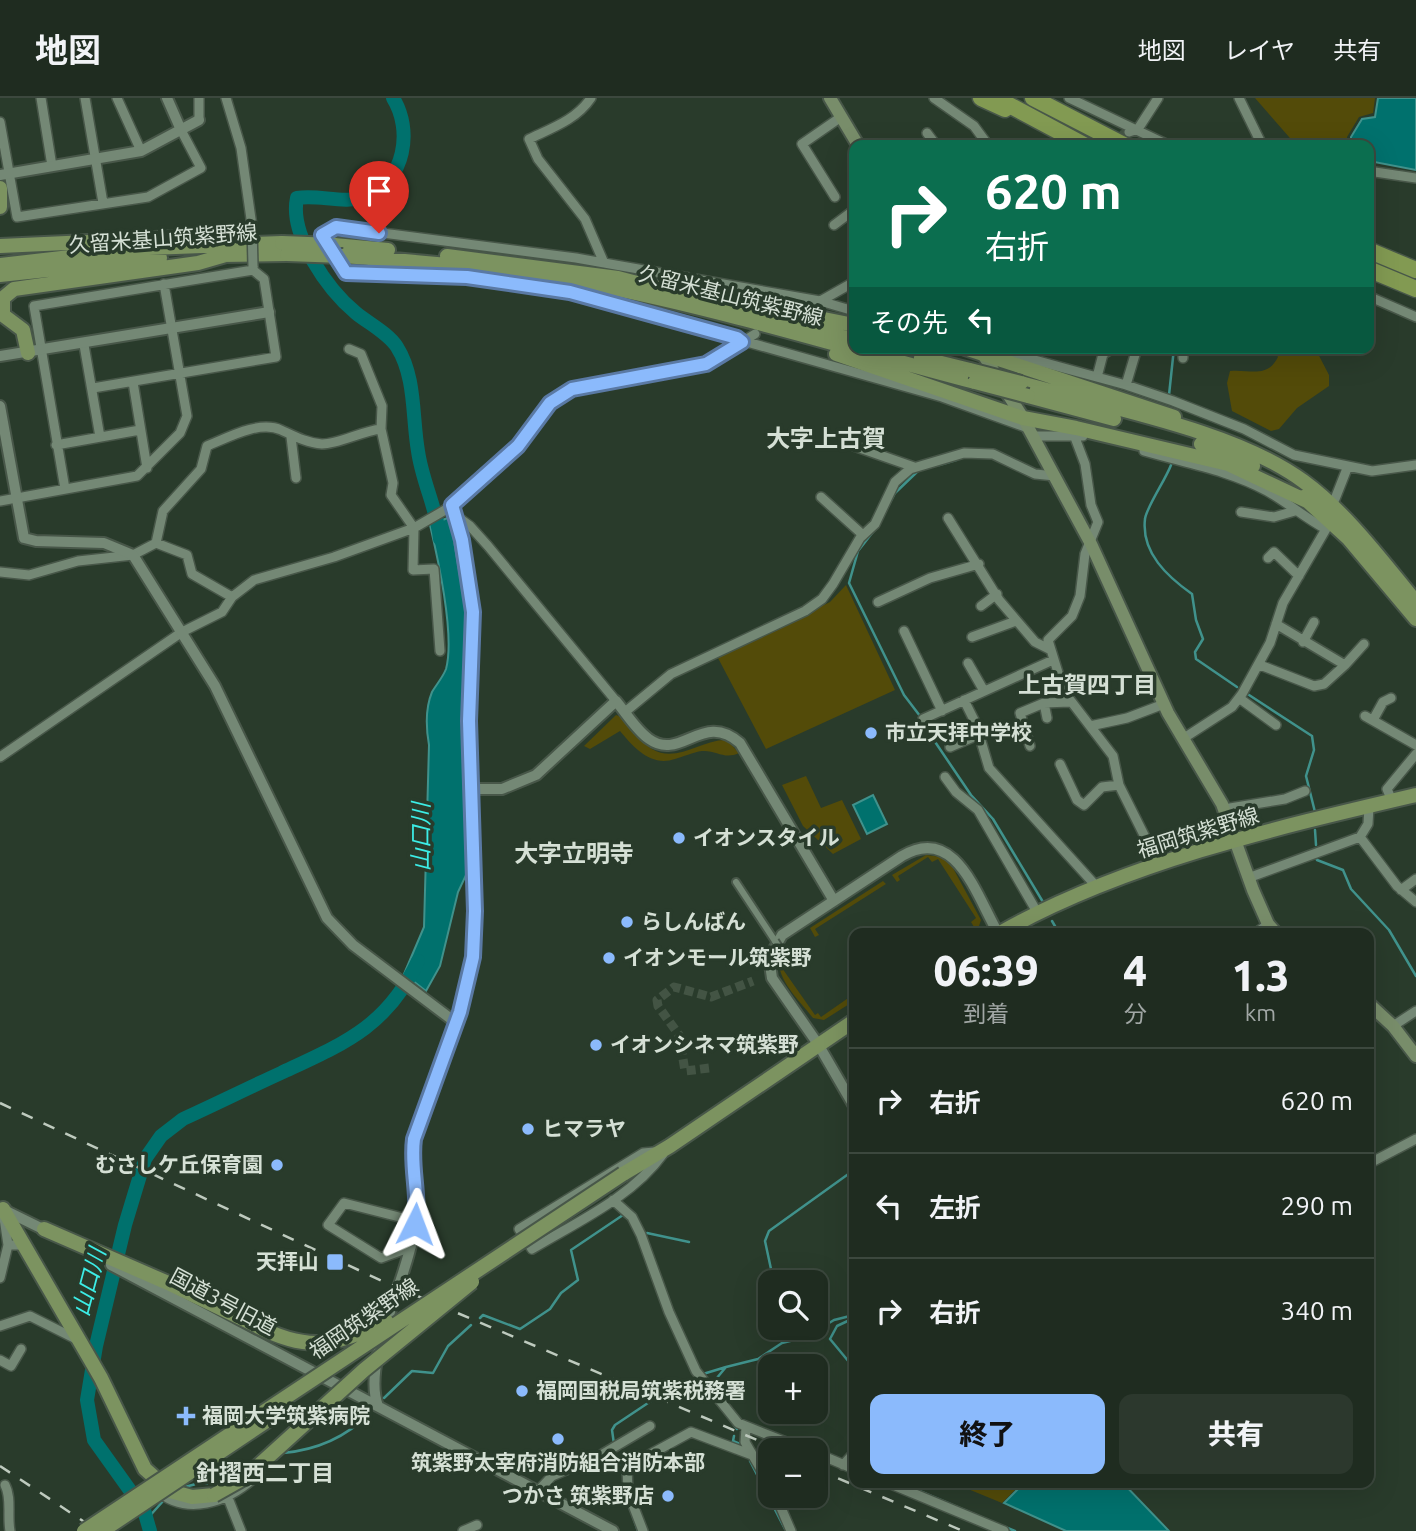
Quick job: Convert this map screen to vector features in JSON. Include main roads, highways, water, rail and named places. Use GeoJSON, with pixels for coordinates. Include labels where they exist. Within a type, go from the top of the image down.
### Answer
{"type":"FeatureCollection","features":[{"type":"Feature","properties":{"kind":"highway"},"geometry":{"type":"LineString","coordinates":[[981,98],[1073,140]]}},
{"type":"Feature","properties":{"kind":"highway"},"geometry":{"type":"LineString","coordinates":[[996,98],[1073,140]]}},
{"type":"Feature","properties":{"kind":"highway"},"geometry":{"type":"LineString","coordinates":[[1033,98],[1130,136]]}},
{"type":"Feature","properties":{"kind":"highway"},"geometry":{"type":"LineString","coordinates":[[1374,252],[1416,270]]}},
{"type":"Feature","properties":{"kind":"highway"},"geometry":{"type":"LineString","coordinates":[[1374,272],[1416,289]]}},
{"type":"Feature","properties":{"kind":"main road"},"geometry":{"type":"LineString","coordinates":[[830,98],[855,140]]}},
{"type":"Feature","properties":{"kind":"main road"},"geometry":{"type":"LineString","coordinates":[[0,188],[0,207]]}},
{"type":"Feature","properties":{"kind":"main road"},"geometry":{"type":"LineString","coordinates":[[0,246],[215,238],[234,249]]}},
{"type":"Feature","properties":{"kind":"main road","name":"久留米基山筑紫野線"},"geometry":{"type":"LineString","coordinates":[[0,265],[126,250],[284,248],[523,264],[618,278],[849,339]]}},
{"type":"Feature","properties":{"kind":"main road"},"geometry":{"type":"LineString","coordinates":[[35,352],[23,330],[3,315],[3,298],[14,289],[198,262],[234,249]]}},
{"type":"Feature","properties":{"kind":"main road","name":"久留米基山筑紫野線"},"geometry":{"type":"LineString","coordinates":[[0,275],[234,249]]}},
{"type":"Feature","properties":{"kind":"main road","name":"久留米基山筑紫野線"},"geometry":{"type":"LineString","coordinates":[[338,250],[600,286],[849,346]]}},
{"type":"Feature","properties":{"kind":"main road"},"geometry":{"type":"LineString","coordinates":[[678,292],[716,294],[849,324]]}},
{"type":"Feature","properties":{"kind":"main road"},"geometry":{"type":"LineString","coordinates":[[741,320],[781,338],[981,401],[1027,427],[1076,428],[1228,464],[1311,503]]}},
{"type":"Feature","properties":{"kind":"main road","name":"久留米基山筑紫野線"},"geometry":{"type":"LineString","coordinates":[[882,354],[1194,432],[1273,461],[1331,505],[1416,602]]}},
{"type":"Feature","properties":{"kind":"main road","name":"久留米基山筑紫野線"},"geometry":{"type":"LineString","coordinates":[[902,354],[973,376]]}},
{"type":"Feature","properties":{"kind":"main road"},"geometry":{"type":"LineString","coordinates":[[982,354],[1027,427],[1091,544],[1164,704],[1224,809],[1248,878],[1272,928]]}},
{"type":"Feature","properties":{"kind":"main road"},"geometry":{"type":"LineString","coordinates":[[993,354],[1220,433],[1255,447],[1273,461]]}},
{"type":"Feature","properties":{"kind":"main road","name":"久留米基山筑紫野線"},"geometry":{"type":"LineString","coordinates":[[1025,390],[1159,430],[1234,456],[1270,474],[1311,503],[1349,538],[1416,619]]}},
{"type":"Feature","properties":{"kind":"main road","name":"福岡筑紫野線"},"geometry":{"type":"LineString","coordinates":[[1008,928],[1037,912],[1159,865],[1416,795]]}},
{"type":"Feature","properties":{"kind":"main road"},"geometry":{"type":"LineString","coordinates":[[1374,1009],[1393,1026],[1416,1056]]}},
{"type":"Feature","properties":{"kind":"main road","name":"福岡筑紫野線"},"geometry":{"type":"LineString","coordinates":[[103,1531],[849,1024]]}},
{"type":"Feature","properties":{"kind":"main road","name":"福岡筑紫野線"},"geometry":{"type":"LineString","coordinates":[[84,1531],[438,1294],[625,1176]]}},
{"type":"Feature","properties":{"kind":"main road"},"geometry":{"type":"LineString","coordinates":[[2,1208],[15,1245],[101,1378],[145,1468],[170,1491],[192,1497],[221,1496],[246,1477],[364,1370],[472,1282]]}},
{"type":"Feature","properties":{"kind":"main road"},"geometry":{"type":"LineString","coordinates":[[44,1229],[132,1272],[168,1283],[303,1344],[338,1342],[360,1335],[438,1294]]}},
{"type":"Feature","properties":{"kind":"water"},"geometry":{"type":"Polygon","coordinates":[[[1378,98],[1416,98],[1416,170],[1374,162],[1374,140],[1351,140],[1362,119],[1375,117],[1378,98]]]}},
{"type":"Feature","properties":{"kind":"water"},"geometry":{"type":"Polygon","coordinates":[[[450,517],[469,629],[470,841],[467,873],[458,892],[440,966],[426,991],[404,974],[424,927],[429,745],[427,712],[432,692],[446,669],[448,655],[447,618],[430,525],[450,517]]]}},
{"type":"Feature","properties":{"kind":"water"},"geometry":{"type":"Polygon","coordinates":[[[873,795],[887,824],[867,834],[853,805],[873,795]]]}},
{"type":"Feature","properties":{"kind":"water"},"geometry":{"type":"Polygon","coordinates":[[[1019,1488],[1128,1488],[1169,1531],[1066,1531],[1004,1503],[1019,1488]]]}},
{"type":"Feature","properties":{"kind":"waterway","name":"山口川"},"geometry":{"type":"LineString","coordinates":[[393,98],[403,125],[404,139],[402,153],[390,178],[380,189],[358,199],[297,198],[296,213],[305,245],[323,276],[345,303],[393,342],[403,359],[410,384],[420,462],[440,539]]}},
{"type":"Feature","properties":{"kind":"waterway"},"geometry":{"type":"LineString","coordinates":[[1169,395],[1173,354]]}},
{"type":"Feature","properties":{"kind":"waterway"},"geometry":{"type":"LineString","coordinates":[[939,465],[956,460]]}},
{"type":"Feature","properties":{"kind":"waterway"},"geometry":{"type":"LineString","coordinates":[[1171,465],[1146,514],[1147,543],[1158,563],[1192,594],[1196,620],[1203,639],[1195,652],[1196,659],[1237,687]]}},
{"type":"Feature","properties":{"kind":"waterway"},"geometry":{"type":"LineString","coordinates":[[886,510],[895,493],[919,470]]}},
{"type":"Feature","properties":{"kind":"waterway"},"geometry":{"type":"LineString","coordinates":[[876,528],[858,551],[849,583],[904,695],[920,716]]}},
{"type":"Feature","properties":{"kind":"waterway"},"geometry":{"type":"LineString","coordinates":[[1246,693],[1312,736],[1314,750],[1306,776],[1315,812]]}},
{"type":"Feature","properties":{"kind":"waterway"},"geometry":{"type":"LineString","coordinates":[[925,727],[971,795],[993,819],[1043,902]]}},
{"type":"Feature","properties":{"kind":"waterway"},"geometry":{"type":"LineString","coordinates":[[1315,830],[1316,845]]}},
{"type":"Feature","properties":{"kind":"waterway"},"geometry":{"type":"LineString","coordinates":[[1315,855],[1317,860],[1343,870],[1351,889],[1389,930],[1416,976]]}},
{"type":"Feature","properties":{"kind":"waterway"},"geometry":{"type":"LineString","coordinates":[[1052,921],[1056,928]]}},
{"type":"Feature","properties":{"kind":"waterway","name":"山口川"},"geometry":{"type":"LineString","coordinates":[[150,1531],[144,1510],[94,1440],[87,1400],[96,1346],[125,1225],[145,1159],[161,1136],[183,1119],[324,1053],[361,1031],[392,1002],[406,984],[418,961]]}},
{"type":"Feature","properties":{"kind":"waterway"},"geometry":{"type":"LineString","coordinates":[[771,1270],[765,1241],[769,1231],[849,1174]]}},
{"type":"Feature","properties":{"kind":"waterway"},"geometry":{"type":"LineString","coordinates":[[480,1318],[483,1315],[520,1329],[550,1309],[561,1293],[578,1280],[571,1250],[623,1215],[629,1220]]}},
{"type":"Feature","properties":{"kind":"waterway"},"geometry":{"type":"LineString","coordinates":[[647,1233],[689,1242]]}},
{"type":"Feature","properties":{"kind":"waterway"},"geometry":{"type":"LineString","coordinates":[[711,1385],[726,1367],[758,1359],[782,1343],[806,1337],[834,1320],[849,1316]]}},
{"type":"Feature","properties":{"kind":"waterway"},"geometry":{"type":"LineString","coordinates":[[849,1320],[837,1326],[830,1339],[849,1362]]}},
{"type":"Feature","properties":{"kind":"waterway"},"geometry":{"type":"LineString","coordinates":[[384,1398],[412,1371],[433,1373],[448,1346],[471,1325]]}},
{"type":"Feature","properties":{"kind":"waterway"},"geometry":{"type":"LineString","coordinates":[[703,1374],[726,1367]]}},
{"type":"Feature","properties":{"kind":"waterway"},"geometry":{"type":"LineString","coordinates":[[659,1396],[665,1396],[697,1378]]}},
{"type":"Feature","properties":{"kind":"waterway"},"geometry":{"type":"LineString","coordinates":[[614,1444],[612,1430],[615,1425],[651,1401]]}},
{"type":"Feature","properties":{"kind":"waterway"},"geometry":{"type":"LineString","coordinates":[[723,1410],[737,1429]]}},
{"type":"Feature","properties":{"kind":"waterway"},"geometry":{"type":"LineString","coordinates":[[283,1453],[307,1449],[329,1441],[350,1430],[369,1414]]}},
{"type":"Feature","properties":{"kind":"waterway"},"geometry":{"type":"LineString","coordinates":[[734,1436],[733,1441],[740,1444]]}},
{"type":"Feature","properties":{"kind":"waterway"},"geometry":{"type":"LineString","coordinates":[[614,1450],[624,1477]]}},
{"type":"Feature","properties":{"kind":"waterway"},"geometry":{"type":"LineString","coordinates":[[234,1476],[256,1459]]}},
{"type":"Feature","properties":{"kind":"waterway"},"geometry":{"type":"LineString","coordinates":[[750,1461],[785,1529]]}},
{"type":"Feature","properties":{"kind":"waterway"},"geometry":{"type":"LineString","coordinates":[[181,1488],[196,1484],[222,1483]]}},
{"type":"Feature","properties":{"kind":"waterway"},"geometry":{"type":"LineString","coordinates":[[912,1488],[995,1523]]}},
{"type":"Feature","properties":{"kind":"waterway"},"geometry":{"type":"LineString","coordinates":[[626,1497],[638,1531]]}},
{"type":"Feature","properties":{"kind":"waterway"},"geometry":{"type":"LineString","coordinates":[[147,1519],[164,1500]]}},
{"type":"Feature","properties":{"kind":"waterway"},"geometry":{"type":"LineString","coordinates":[[1005,1527],[1015,1531]]}},
{"type":"Feature","properties":{"kind":"tunnel"},"geometry":{"type":"LineString","coordinates":[[1109,140],[1129,132]]}},
{"type":"Feature","properties":{"kind":"tunnel"},"geometry":{"type":"LineString","coordinates":[[709,1068],[685,1071],[679,1035],[658,1006],[657,1000],[674,987],[711,997],[753,981]]}},
{"type":"Feature","properties":{"kind":"railway"},"geometry":{"type":"LineString","coordinates":[[0,1103],[382,1281],[758,1440]]}},
{"type":"Feature","properties":{"kind":"railway"},"geometry":{"type":"LineString","coordinates":[[0,1466],[98,1531]]}},
{"type":"Feature","properties":{"kind":"railway"},"geometry":{"type":"LineString","coordinates":[[828,1474],[849,1483]]}},
{"type":"Feature","properties":{"kind":"railway"},"geometry":{"type":"LineString","coordinates":[[861,1488],[963,1531]]}},
{"type":"Feature","properties":{"kind":"place","name":"市立天拝中学校"},"geometry":{"type":"Point","coordinates":[871,733]}},
{"type":"Feature","properties":{"kind":"place","name":"イオンスタイル"},"geometry":{"type":"Point","coordinates":[679,838]}},
{"type":"Feature","properties":{"kind":"place","name":"らしんばん"},"geometry":{"type":"Point","coordinates":[627,922]}},
{"type":"Feature","properties":{"kind":"place","name":"イオンモール筑紫野"},"geometry":{"type":"Point","coordinates":[609,958]}},
{"type":"Feature","properties":{"kind":"place","name":"イオンシネマ筑紫野"},"geometry":{"type":"Point","coordinates":[596,1045]}},
{"type":"Feature","properties":{"kind":"place","name":"ヒマラヤ"},"geometry":{"type":"Point","coordinates":[528,1129]}},
{"type":"Feature","properties":{"kind":"place","name":"むさしケ丘保育園"},"geometry":{"type":"Point","coordinates":[277,1165]}},
{"type":"Feature","properties":{"kind":"place","name":"天拝山"},"geometry":{"type":"Point","coordinates":[335,1262]}},
{"type":"Feature","properties":{"kind":"place","name":"福岡国税局筑紫税務署"},"geometry":{"type":"Point","coordinates":[522,1391]}},
{"type":"Feature","properties":{"kind":"place","name":"福岡大学筑紫病院"},"geometry":{"type":"Point","coordinates":[186,1416]}},
{"type":"Feature","properties":{"kind":"place","name":"筑紫野太宰府消防組合消防本部"},"geometry":{"type":"Point","coordinates":[558,1439]}},
{"type":"Feature","properties":{"kind":"place","name":"つかさ 筑紫野店"},"geometry":{"type":"Point","coordinates":[668,1496]}},
{"type":"Feature","properties":{"kind":"district","name":"大字上古賀"},"geometry":{"type":"Point","coordinates":[826,439]}},
{"type":"Feature","properties":{"kind":"district","name":"上古賀四丁目"},"geometry":{"type":"Point","coordinates":[1087,685]}},
{"type":"Feature","properties":{"kind":"district","name":"大字立明寺"},"geometry":{"type":"Point","coordinates":[574,854]}},
{"type":"Feature","properties":{"kind":"district","name":"針摺西二丁目"},"geometry":{"type":"Point","coordinates":[265,1473]}}]}
